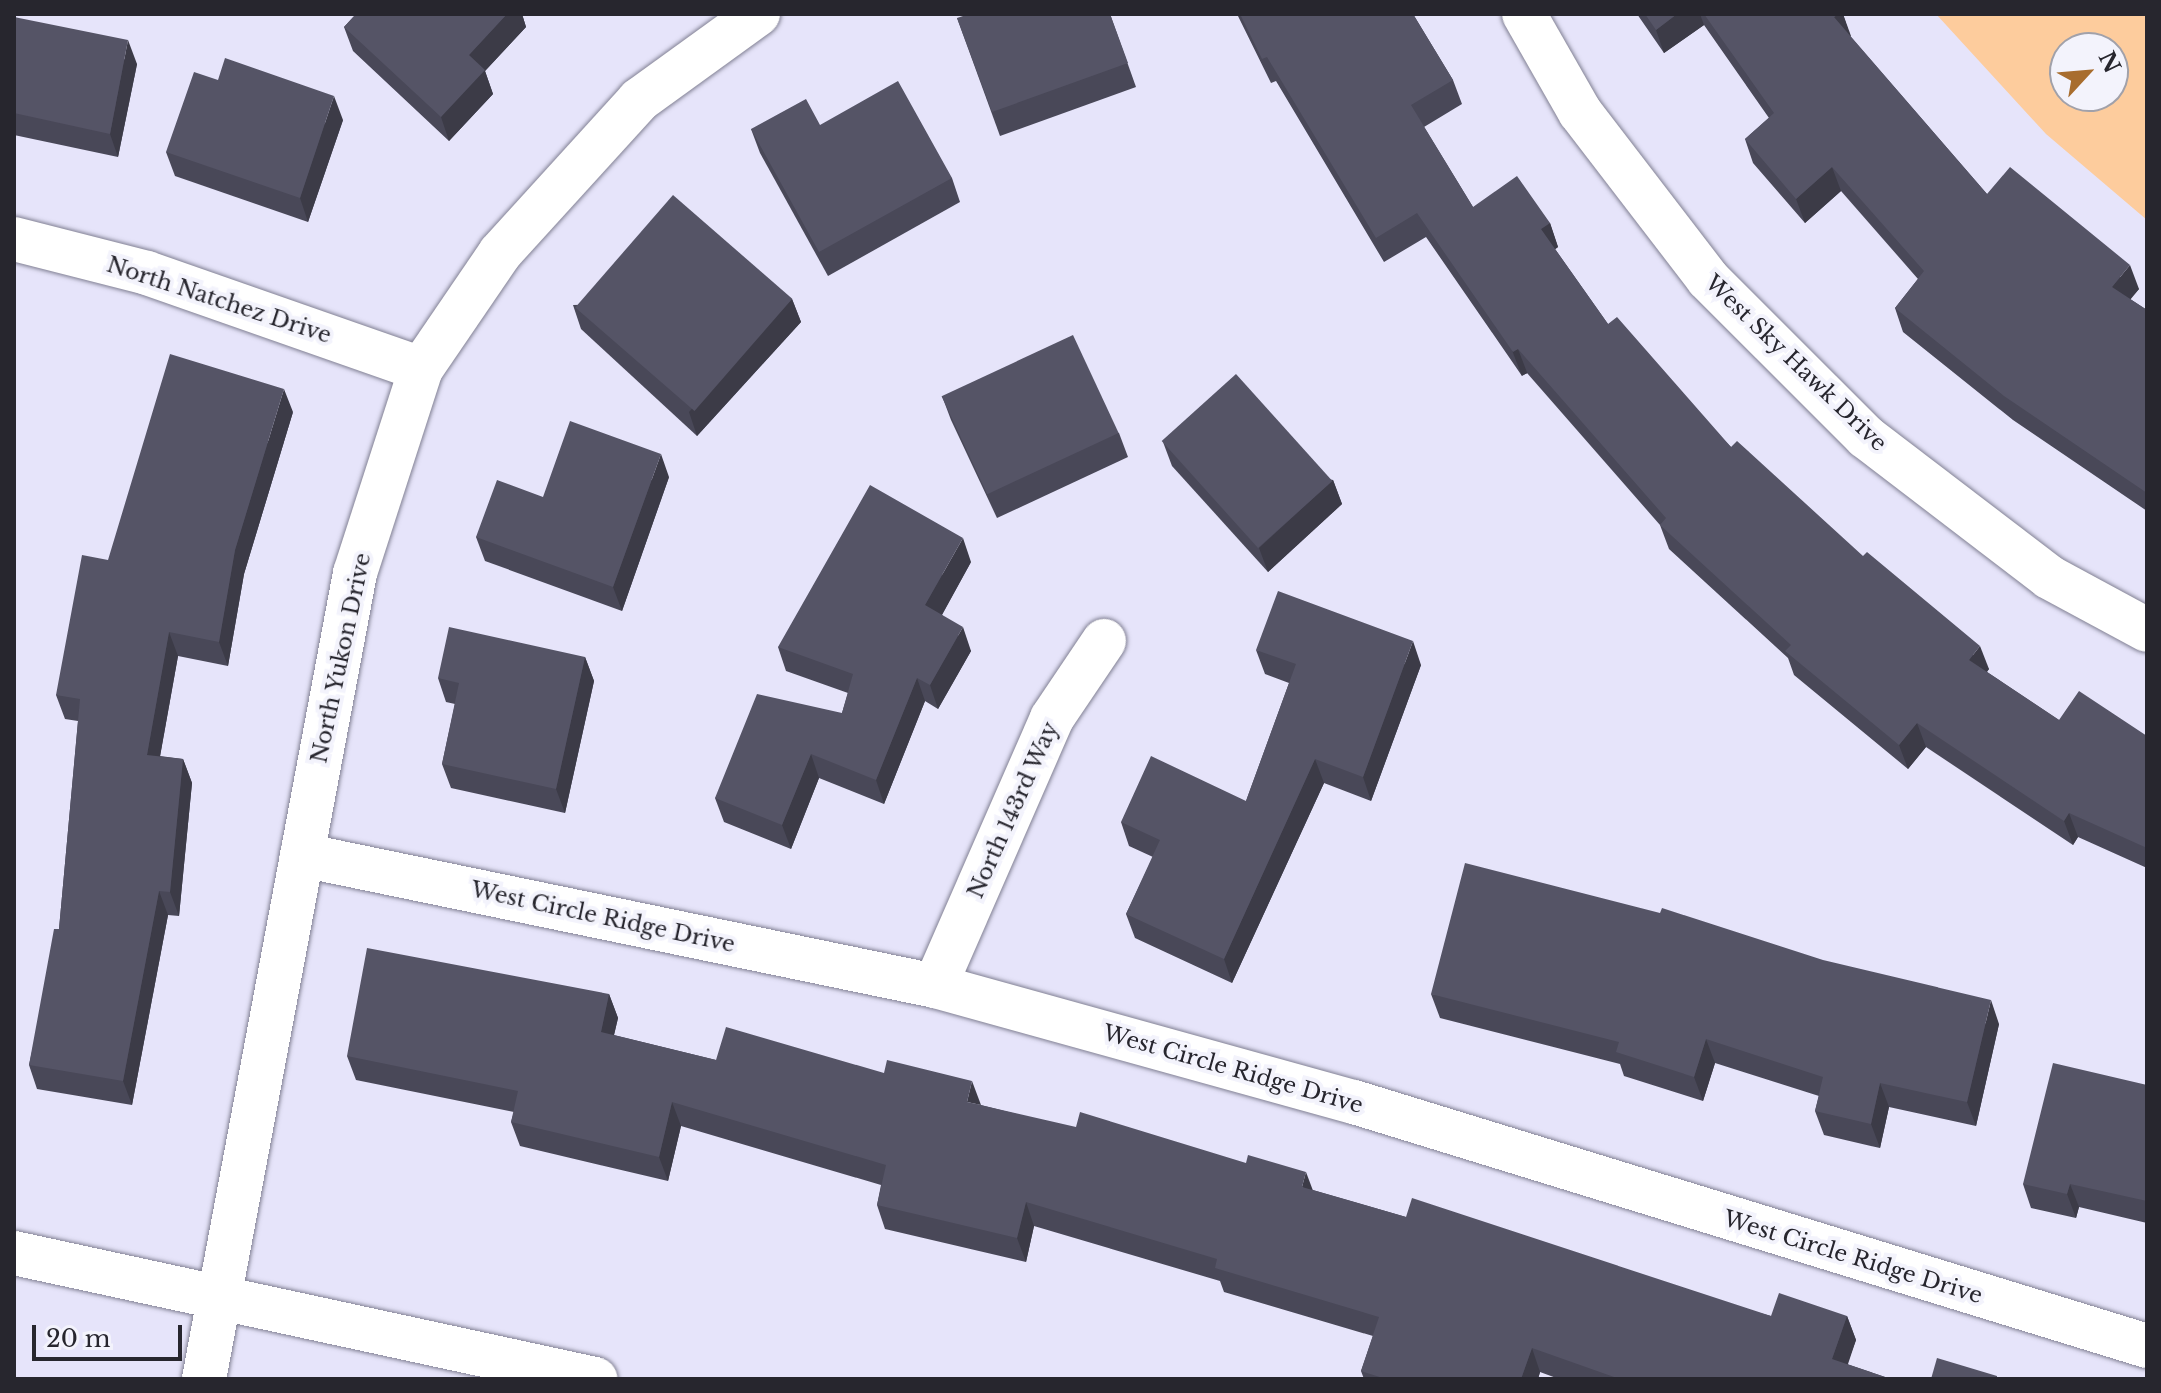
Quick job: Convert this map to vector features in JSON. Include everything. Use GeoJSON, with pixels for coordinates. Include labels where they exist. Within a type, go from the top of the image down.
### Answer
{"type":"FeatureCollection","features":[{"type":"Feature","properties":{"kind":"street","name":"North Yukon Drive"},"geometry":{"type":"LineString","coordinates":[[204,1379],[222,1298],[355,573],[421,369],[500,253],[639,100],[758,14]]}},
{"type":"Feature","properties":{"kind":"street","name":"West Sky Hawk Drive"},"geometry":{"type":"LineString","coordinates":[[1524,14],[1580,112],[1708,279],[1855,425],[2049,577],[2147,630]]}},
{"type":"Feature","properties":{"kind":"street","name":"North Natchez Drive"},"geometry":{"type":"LineString","coordinates":[[14,239],[147,273],[421,369]]}},
{"type":"Feature","properties":{"kind":"street","name":"North 143rd Way"},"geometry":{"type":"LineString","coordinates":[[935,986],[1052,718],[1104,641]]}},
{"type":"Feature","properties":{"kind":"street","name":"West Circle Ridge Drive"},"geometry":{"type":"LineString","coordinates":[[302,855],[935,986],[1354,1102],[2147,1346]]}},
{"type":"Feature","properties":{"kind":"street"},"geometry":{"type":"LineString","coordinates":[[14,1253],[595,1379]]}},
{"type":"Feature","properties":{"kind":"shaded area"},"geometry":{"type":"Polygon","coordinates":[[[1936,14],[2147,14],[2147,220],[2046,134],[1936,14]]]}},
{"type":"Feature","properties":{"kind":"building"},"geometry":{"type":"Polygon","coordinates":[[[356,14],[507,14],[469,55],[485,70],[441,117],[344,27],[356,14]]]}},
{"type":"Feature","properties":{"kind":"building"},"geometry":{"type":"Polygon","coordinates":[[[969,14],[1110,14],[1128,63],[992,112],[957,18],[969,14]]]}},
{"type":"Feature","properties":{"kind":"building"},"geometry":{"type":"Polygon","coordinates":[[[1240,14],[1413,14],[1453,80],[1411,105],[1473,207],[1517,176],[1550,223],[1541,229],[1608,324],[1617,317],[1731,447],[1737,441],[1863,556],[1867,552],[1980,646],[1969,660],[2059,720],[2079,691],[2147,736],[2147,848],[2069,813],[2064,821],[1917,723],[1899,745],[1785,651],[1791,645],[1660,525],[1666,518],[1518,349],[1513,352],[1417,213],[1376,238],[1267,57],[1262,59],[1240,14]]]}},
{"type":"Feature","properties":{"kind":"building"},"geometry":{"type":"Polygon","coordinates":[[[1645,14],[1677,14],[1656,30],[1645,14]]]}},
{"type":"Feature","properties":{"kind":"building"},"geometry":{"type":"Polygon","coordinates":[[[1704,14],[1839,14],[1834,17],[1987,194],[2010,167],[2130,265],[2112,287],[2147,310],[2147,493],[2004,396],[1895,308],[1924,271],[1832,167],[1796,199],[1745,139],[1774,113],[1704,14]]]}},
{"type":"Feature","properties":{"kind":"building"},"geometry":{"type":"Polygon","coordinates":[[[14,17],[128,40],[110,134],[14,113],[14,17]]]}},
{"type":"Feature","properties":{"kind":"building"},"geometry":{"type":"Polygon","coordinates":[[[225,58],[334,96],[300,198],[166,152],[194,72],[218,80],[225,58]]]}},
{"type":"Feature","properties":{"kind":"building"},"geometry":{"type":"Polygon","coordinates":[[[898,81],[952,178],[819,252],[751,129],[806,99],[820,125],[898,81]]]}},
{"type":"Feature","properties":{"kind":"building"},"geometry":{"type":"Polygon","coordinates":[[[673,195],[792,299],[694,411],[575,307],[673,195]]]}},
{"type":"Feature","properties":{"kind":"building"},"geometry":{"type":"Polygon","coordinates":[[[1073,335],[1119,433],[987,494],[942,396],[1073,335]]]}},
{"type":"Feature","properties":{"kind":"building"},"geometry":{"type":"Polygon","coordinates":[[[170,354],[284,389],[235,550],[219,642],[169,632],[147,755],[183,759],[170,892],[159,891],[123,1081],[29,1065],[54,929],[59,929],[80,699],[56,695],[82,555],[108,560],[170,354]]]}},
{"type":"Feature","properties":{"kind":"building"},"geometry":{"type":"Polygon","coordinates":[[[1236,374],[1332,481],[1258,548],[1162,441],[1236,374]]]}},
{"type":"Feature","properties":{"kind":"building"},"geometry":{"type":"Polygon","coordinates":[[[570,421],[661,454],[613,587],[476,537],[497,480],[543,497],[570,421]]]}},
{"type":"Feature","properties":{"kind":"building"},"geometry":{"type":"Polygon","coordinates":[[[870,485],[963,538],[925,605],[963,627],[930,685],[917,678],[876,780],[811,754],[782,825],[715,798],[757,694],[842,713],[853,674],[778,647],[870,485]]]}},
{"type":"Feature","properties":{"kind":"building"},"geometry":{"type":"Polygon","coordinates":[[[1278,591],[1413,641],[1363,777],[1315,759],[1224,959],[1126,914],[1160,840],[1121,822],[1151,756],[1246,801],[1296,664],[1256,650],[1278,591]]]}},
{"type":"Feature","properties":{"kind":"building"},"geometry":{"type":"Polygon","coordinates":[[[449,627],[585,657],[556,789],[442,764],[459,683],[438,678],[449,627]]]}},
{"type":"Feature","properties":{"kind":"building"},"geometry":{"type":"Polygon","coordinates":[[[1465,863],[1660,913],[1662,908],[1823,960],[1991,1000],[1967,1102],[1880,1083],[1871,1124],[1815,1111],[1823,1077],[1706,1039],[1694,1077],[1616,1052],[1619,1042],[1431,994],[1465,863]]]}},
{"type":"Feature","properties":{"kind":"building"},"geometry":{"type":"Polygon","coordinates":[[[367,948],[609,994],[601,1032],[716,1060],[726,1027],[884,1073],[887,1060],[972,1081],[967,1102],[1076,1127],[1080,1112],[1246,1163],[1248,1155],[1306,1172],[1302,1187],[1406,1217],[1412,1198],[1771,1316],[1779,1293],[1847,1316],[1832,1359],[1891,1379],[1620,1379],[1532,1348],[1521,1379],[1386,1379],[1361,1371],[1379,1317],[1215,1268],[1217,1259],[1026,1202],[1017,1238],[877,1205],[886,1165],[672,1102],[659,1157],[511,1122],[518,1091],[347,1056],[367,948]]]}},
{"type":"Feature","properties":{"kind":"building"},"geometry":{"type":"Polygon","coordinates":[[[2053,1063],[2147,1085],[2147,1201],[2070,1184],[2067,1194],[2023,1184],[2053,1063]]]}},
{"type":"Feature","properties":{"kind":"building"},"geometry":{"type":"Polygon","coordinates":[[[1937,1358],[1997,1376],[1997,1379],[1931,1379],[1937,1358]]]}}]}
